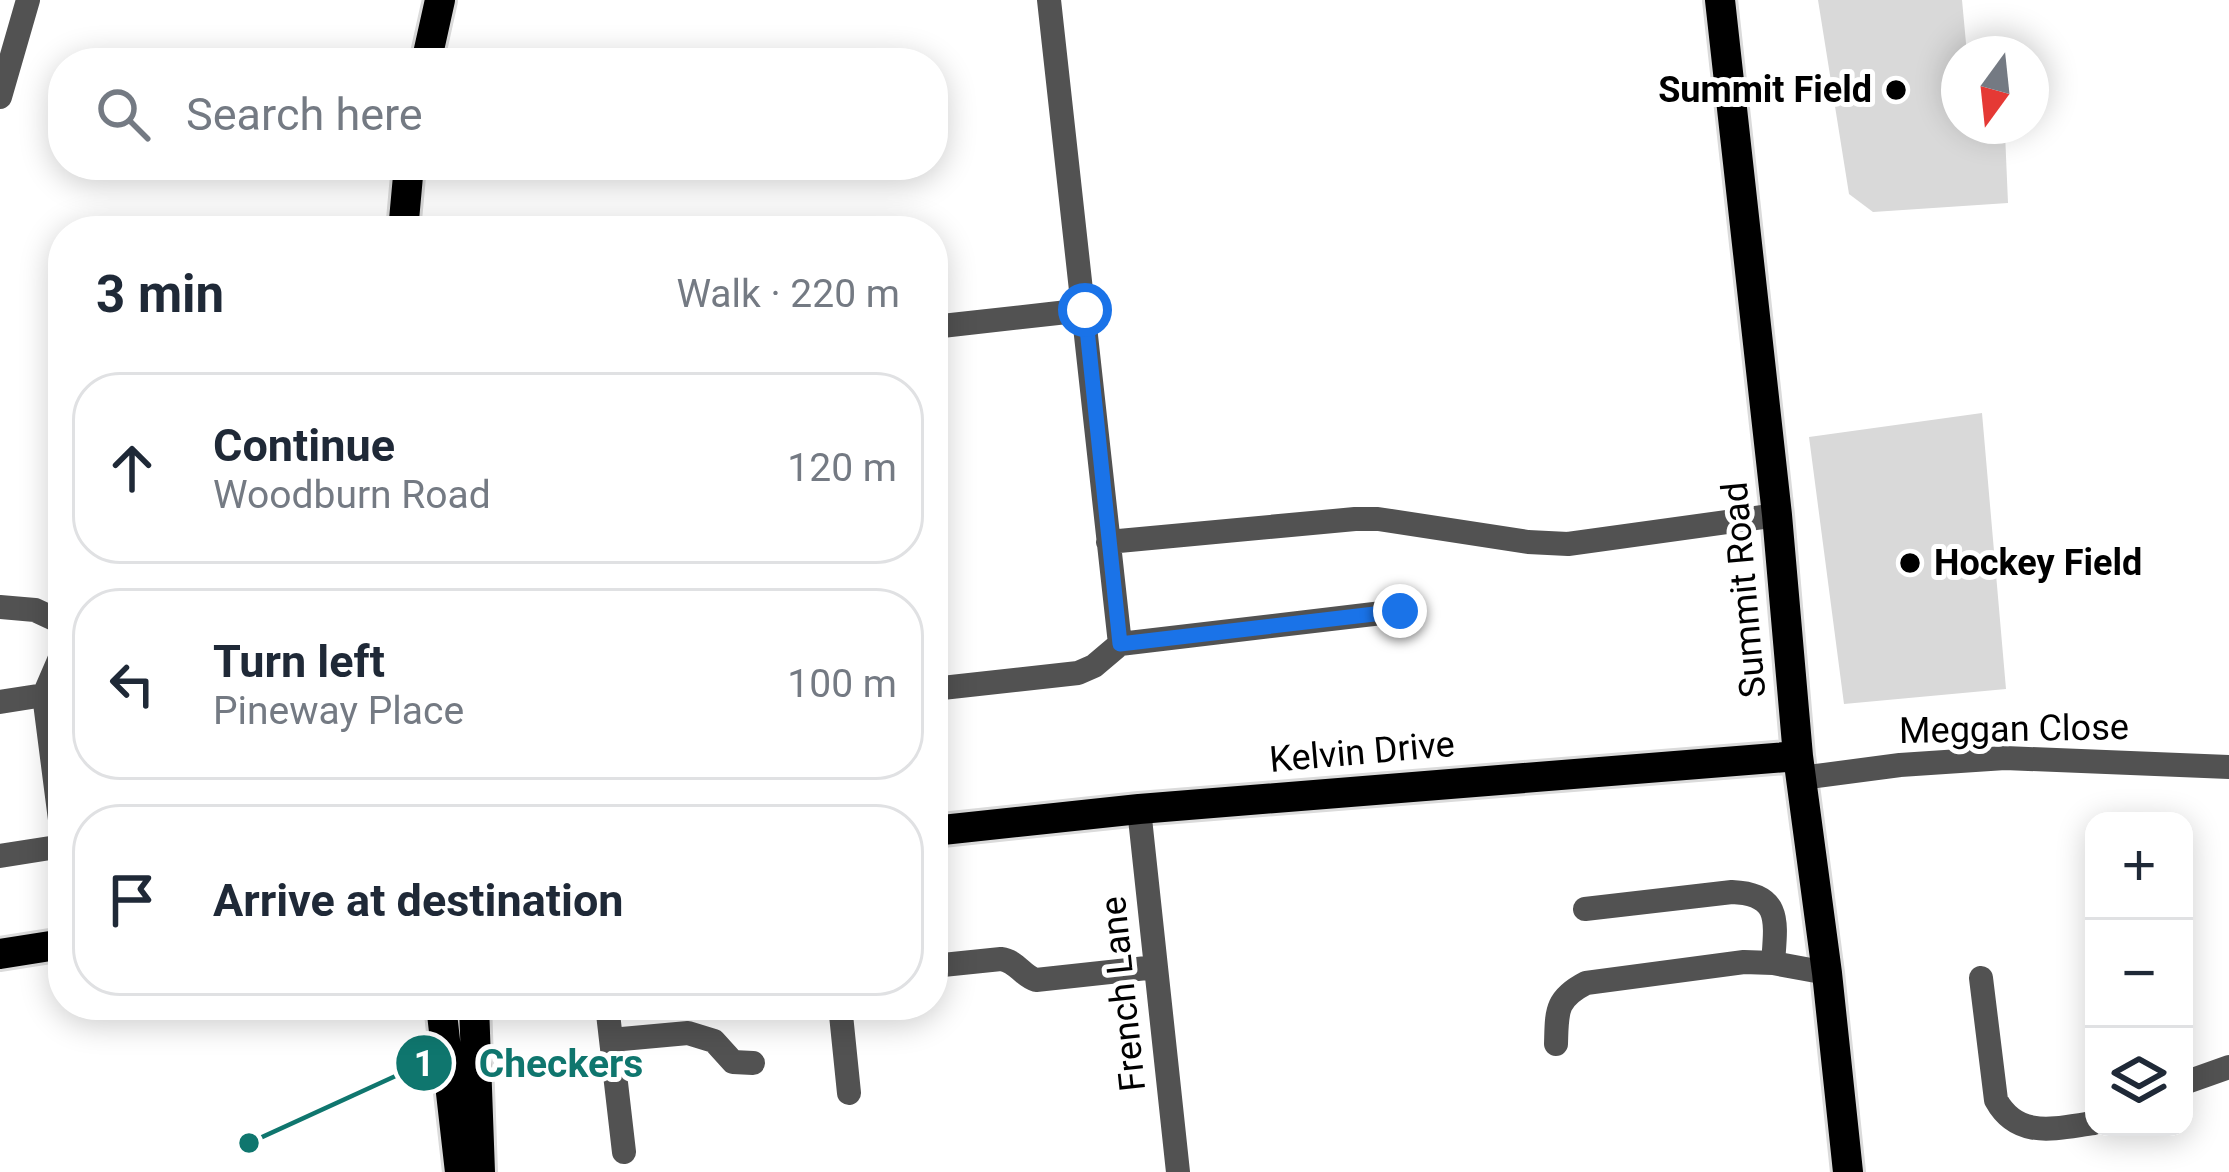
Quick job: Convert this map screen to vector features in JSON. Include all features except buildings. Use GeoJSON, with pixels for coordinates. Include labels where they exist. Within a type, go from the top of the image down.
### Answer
{"type":"FeatureCollection","features":[{"type":"Feature","properties":{"kind":"main road"},"geometry":{"type":"LineString","coordinates":[[429,48],[440,0]]}},
{"type":"Feature","properties":{"kind":"main road","name":"Summit Road"},"geometry":{"type":"LineString","coordinates":[[1720,0],[1777,515],[1799,767],[1848,1172]]}},
{"type":"Feature","properties":{"kind":"main road"},"geometry":{"type":"LineString","coordinates":[[404,216],[408,180]]}},
{"type":"Feature","properties":{"kind":"main road","name":"Kelvin Drive"},"geometry":{"type":"LineString","coordinates":[[948,829],[1139,809],[1799,767]]}},
{"type":"Feature","properties":{"kind":"main road"},"geometry":{"type":"LineString","coordinates":[[4,952],[48,946]]}},
{"type":"Feature","properties":{"kind":"main road"},"geometry":{"type":"LineString","coordinates":[[442,1020],[460,1172]]}},
{"type":"Feature","properties":{"kind":"main road"},"geometry":{"type":"LineString","coordinates":[[475,1020],[481,1172]]}},
{"type":"Feature","properties":{"kind":"street"},"geometry":{"type":"LineString","coordinates":[[0,98],[28,0]]}},
{"type":"Feature","properties":{"kind":"street"},"geometry":{"type":"LineString","coordinates":[[1049,0],[1120,644]]}},
{"type":"Feature","properties":{"kind":"street"},"geometry":{"type":"LineString","coordinates":[[948,325],[1085,310]]}},
{"type":"Feature","properties":{"kind":"street"},"geometry":{"type":"LineString","coordinates":[[1108,542],[1378,519],[1568,544],[1777,515]]}},
{"type":"Feature","properties":{"kind":"street"},"geometry":{"type":"LineString","coordinates":[[0,608],[23,608],[48,617]]}},
{"type":"Feature","properties":{"kind":"street"},"geometry":{"type":"LineString","coordinates":[[948,687],[1078,673],[1120,644],[1400,611]]}},
{"type":"Feature","properties":{"kind":"street"},"geometry":{"type":"LineString","coordinates":[[48,686],[44,695],[48,726]]}},
{"type":"Feature","properties":{"kind":"street"},"geometry":{"type":"LineString","coordinates":[[0,702],[44,695]]}},
{"type":"Feature","properties":{"kind":"street","name":"Meggan Close"},"geometry":{"type":"LineString","coordinates":[[1799,767],[2005,758],[2229,767]]}},
{"type":"Feature","properties":{"kind":"street","name":"French Lane"},"geometry":{"type":"LineString","coordinates":[[1139,809],[1178,1172]]}},
{"type":"Feature","properties":{"kind":"street"},"geometry":{"type":"LineString","coordinates":[[0,856],[48,847]]}},
{"type":"Feature","properties":{"kind":"street"},"geometry":{"type":"LineString","coordinates":[[1585,909],[1755,893],[1774,916],[1774,963]]}},
{"type":"Feature","properties":{"kind":"street"},"geometry":{"type":"LineString","coordinates":[[948,964],[1009,960],[1036,980],[1156,968]]}},
{"type":"Feature","properties":{"kind":"street"},"geometry":{"type":"LineString","coordinates":[[1556,1044],[1561,1001],[1586,983],[1744,962],[1827,973]]}},
{"type":"Feature","properties":{"kind":"street"},"geometry":{"type":"LineString","coordinates":[[1981,978],[1996,1100],[2004,1115],[2035,1128],[2085,1124]]}},
{"type":"Feature","properties":{"kind":"street"},"geometry":{"type":"LineString","coordinates":[[608,1020],[624,1152]]}},
{"type":"Feature","properties":{"kind":"street"},"geometry":{"type":"LineString","coordinates":[[842,1020],[849,1093]]}},
{"type":"Feature","properties":{"kind":"street"},"geometry":{"type":"LineString","coordinates":[[610,1040],[688,1033],[714,1041],[733,1062],[753,1063]]}},
{"type":"Feature","properties":{"kind":"street"},"geometry":{"type":"LineString","coordinates":[[2193,1080],[2229,1067]]}},
{"type":"Feature","properties":{"kind":"shaded area","name":"Summit Field"},"geometry":{"type":"Polygon","coordinates":[[[1818,0],[1962,0],[1965,36],[1941,36],[1941,144],[2005,144],[2008,203],[1873,212],[1849,194],[1818,0]]]}},
{"type":"Feature","properties":{"kind":"shaded area","name":"Hockey Field"},"geometry":{"type":"Polygon","coordinates":[[[1982,413],[2006,689],[1844,704],[1809,437],[1982,413]]]}},
{"type":"Feature","properties":{"kind":"place","name":"Summit Field"},"geometry":{"type":"Point","coordinates":[1896,90]}},
{"type":"Feature","properties":{"kind":"place","name":"Hockey Field"},"geometry":{"type":"Point","coordinates":[1910,563]}},
{"type":"Feature","properties":{"kind":"place","name":"Checkers"},"geometry":{"type":"Point","coordinates":[249,1143]}},
{"type":"Feature","properties":{"kind":"route"},"geometry":{"type":"LineString","coordinates":[[1085,310],[1120,644],[1400,611]]}}]}
